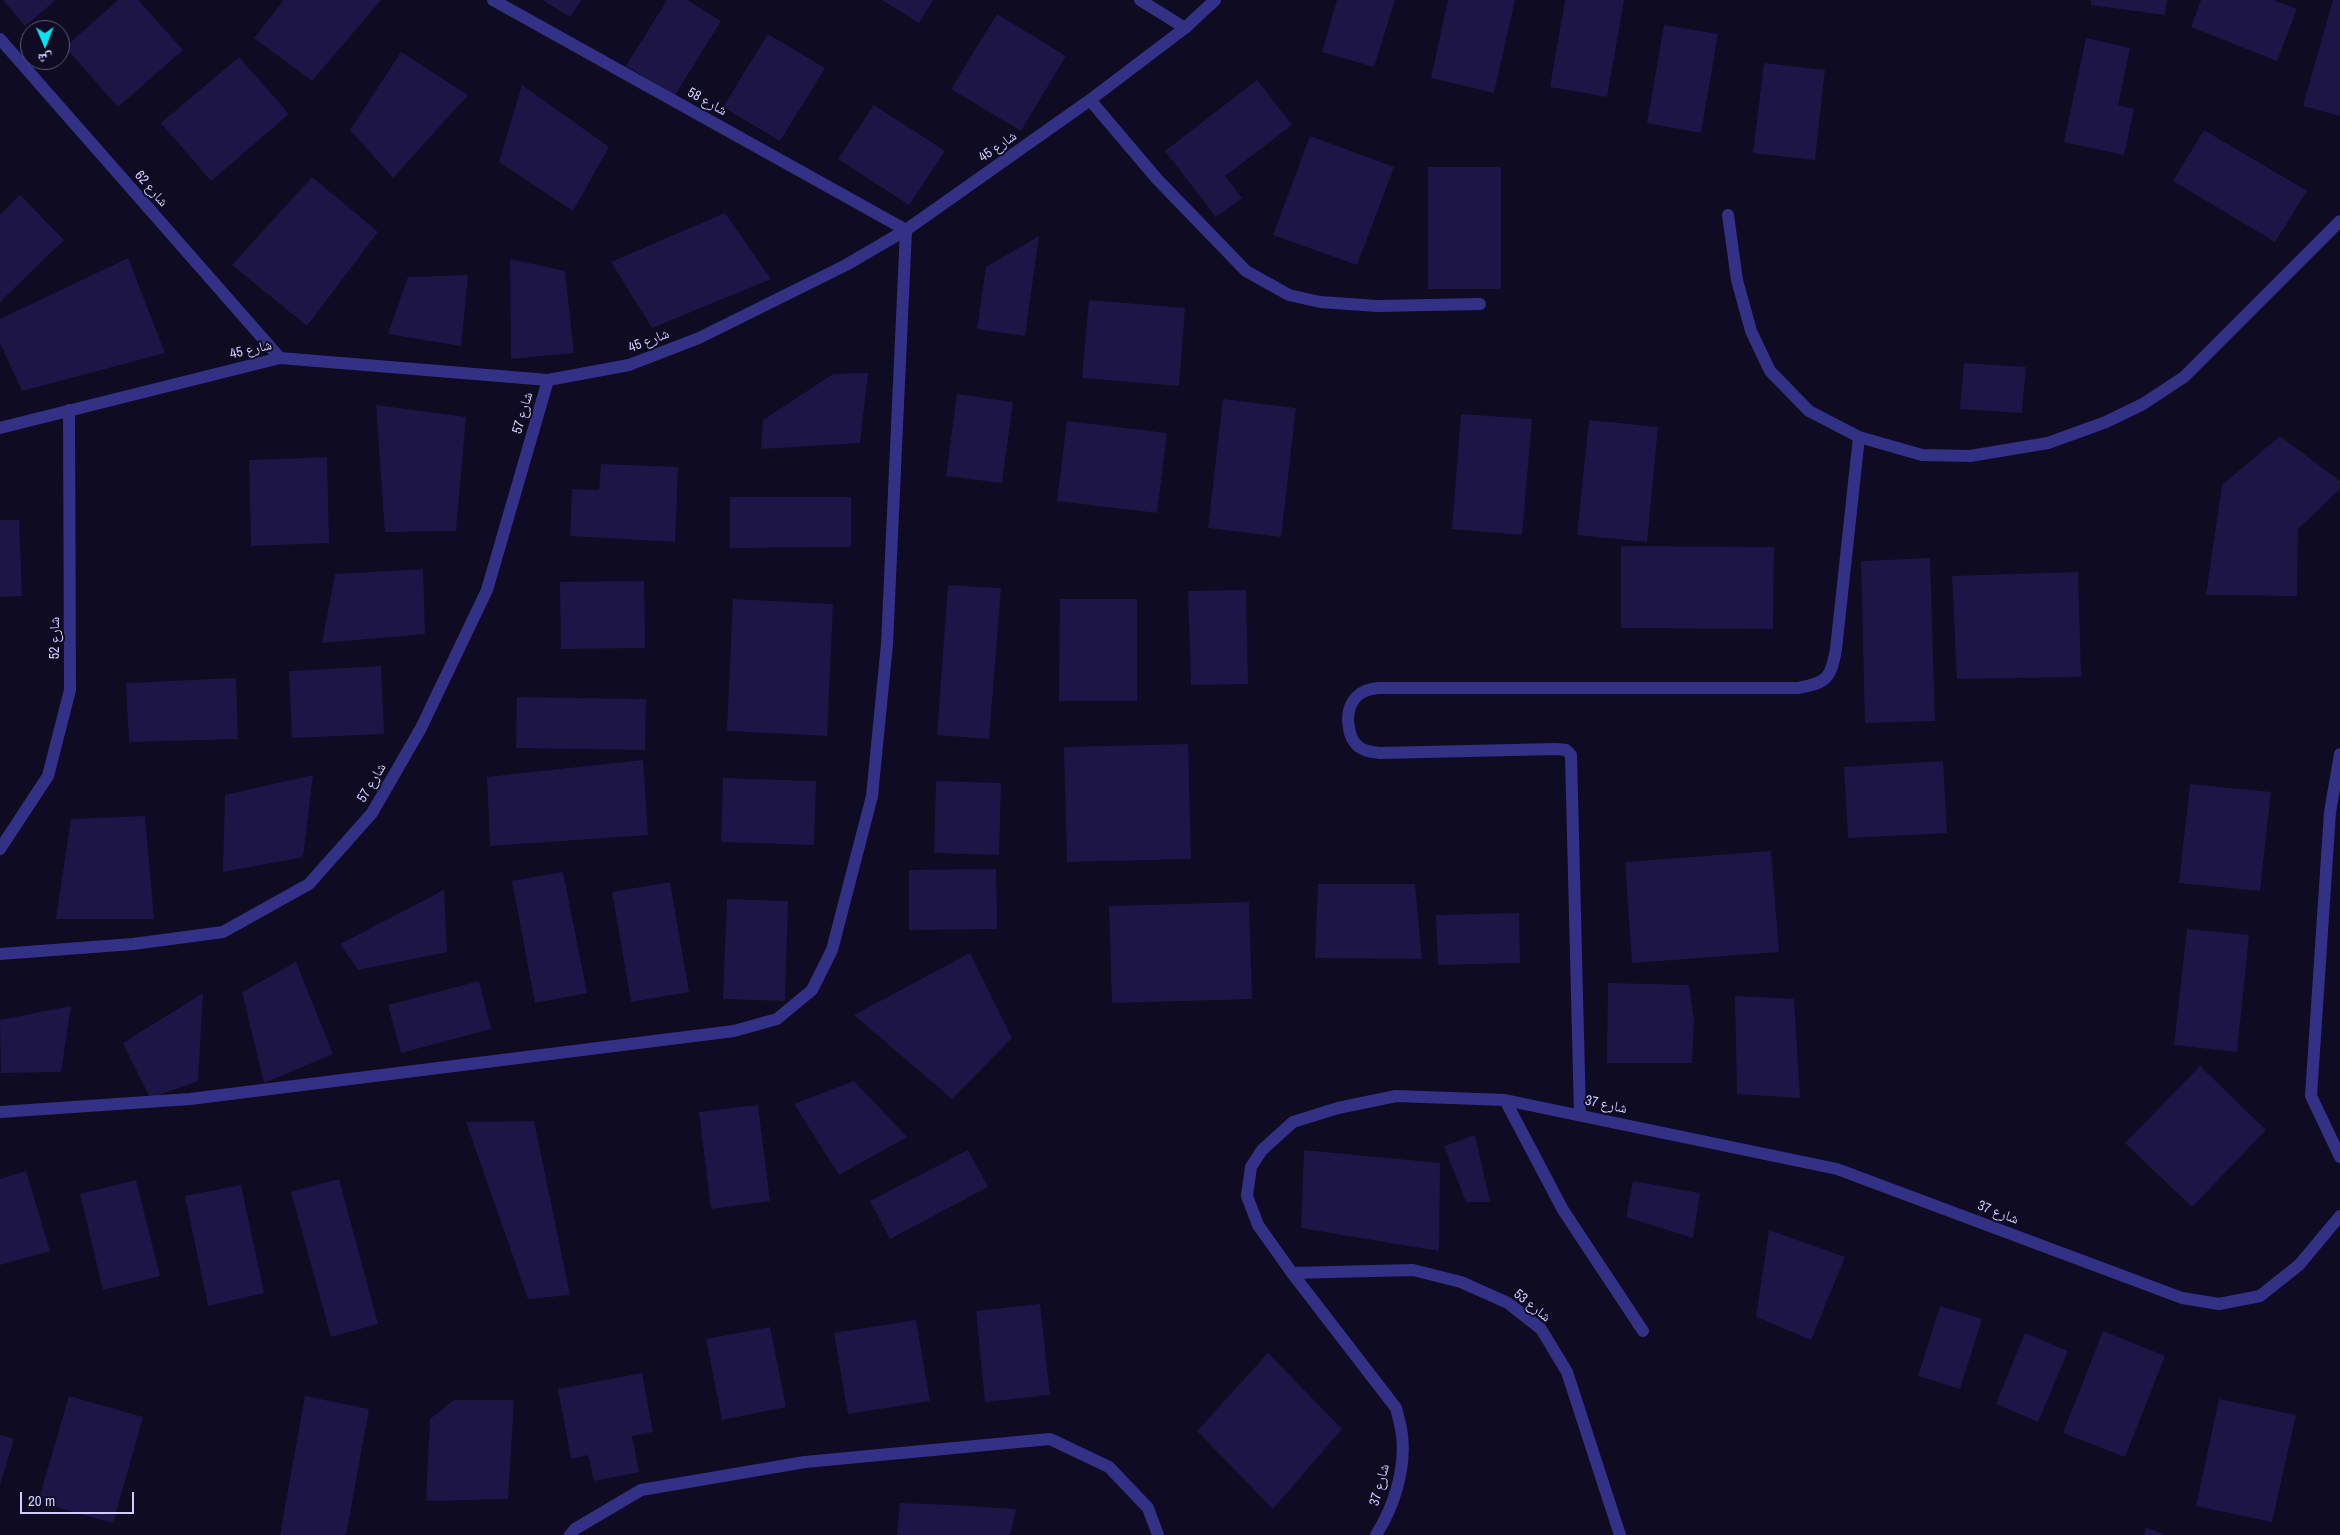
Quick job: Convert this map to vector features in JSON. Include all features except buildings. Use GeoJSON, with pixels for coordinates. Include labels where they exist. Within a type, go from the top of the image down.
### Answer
{"type":"FeatureCollection","features":[{"type":"Feature","properties":{"kind":"street","name":"شارع 58"},"geometry":{"type":"LineString","coordinates":[[493,0],[906,230]]}},
{"type":"Feature","properties":{"kind":"street"},"geometry":{"type":"LineString","coordinates":[[1140,0],[1185,28]]}},
{"type":"Feature","properties":{"kind":"street","name":"شارع 45"},"geometry":{"type":"LineString","coordinates":[[0,428],[280,358],[548,380],[629,365],[699,338],[846,266],[906,230],[1090,100],[1185,28],[1215,0]]}},
{"type":"Feature","properties":{"kind":"street","name":"شارع 62"},"geometry":{"type":"LineString","coordinates":[[0,39],[280,358]]}},
{"type":"Feature","properties":{"kind":"street"},"geometry":{"type":"LineString","coordinates":[[1090,100],[1157,179],[1246,270],[1289,295],[1320,302],[1377,306],[1480,304]]}},
{"type":"Feature","properties":{"kind":"street"},"geometry":{"type":"LineString","coordinates":[[1728,215],[1737,280],[1751,331],[1770,371],[1809,412],[1859,437],[1922,455],[1970,456],[2048,443],[2106,422],[2143,404],[2184,377],[2340,221]]}},
{"type":"Feature","properties":{"kind":"street"},"geometry":{"type":"LineString","coordinates":[[0,1112],[190,1099],[734,1031],[777,1019],[812,990],[832,950],[872,796],[887,644],[906,230]]}},
{"type":"Feature","properties":{"kind":"street","name":"شارع 57"},"geometry":{"type":"LineString","coordinates":[[0,954],[133,944],[223,932],[309,884],[372,813],[430,710],[487,590],[548,380]]}},
{"type":"Feature","properties":{"kind":"street","name":"شارع 52"},"geometry":{"type":"LineString","coordinates":[[0,849],[48,776],[70,690],[69,410]]}},
{"type":"Feature","properties":{"kind":"street"},"geometry":{"type":"LineString","coordinates":[[1580,1115],[1571,755],[1566,750],[1556,749],[1380,753],[1366,751],[1355,743],[1349,731],[1348,710],[1359,693],[1369,688],[1798,688],[1818,684],[1832,670],[1859,437]]}},
{"type":"Feature","properties":{"kind":"street"},"geometry":{"type":"LineString","coordinates":[[2340,754],[2330,812],[2311,1096],[2340,1157]]}},
{"type":"Feature","properties":{"kind":"street","name":"شارع 37"},"geometry":{"type":"LineString","coordinates":[[1376,1535],[1387,1518],[1402,1467],[1402,1435],[1396,1408],[1292,1273],[1258,1225],[1247,1196],[1252,1167],[1262,1150],[1294,1122],[1338,1108],[1396,1096],[1505,1100],[1837,1169],[2182,1298],[2219,1304],[2260,1296],[2300,1265],[2340,1216]]}},
{"type":"Feature","properties":{"kind":"street"},"geometry":{"type":"LineString","coordinates":[[1505,1100],[1563,1210],[1643,1330]]}},
{"type":"Feature","properties":{"kind":"street","name":"شارع 53"},"geometry":{"type":"LineString","coordinates":[[1292,1273],[1413,1270],[1461,1282],[1508,1302],[1541,1329],[1567,1372],[1620,1535]]}},
{"type":"Feature","properties":{"kind":"street"},"geometry":{"type":"LineString","coordinates":[[570,1535],[575,1528],[641,1490],[805,1462],[1050,1439],[1109,1467],[1148,1508],[1158,1535]]}}]}
